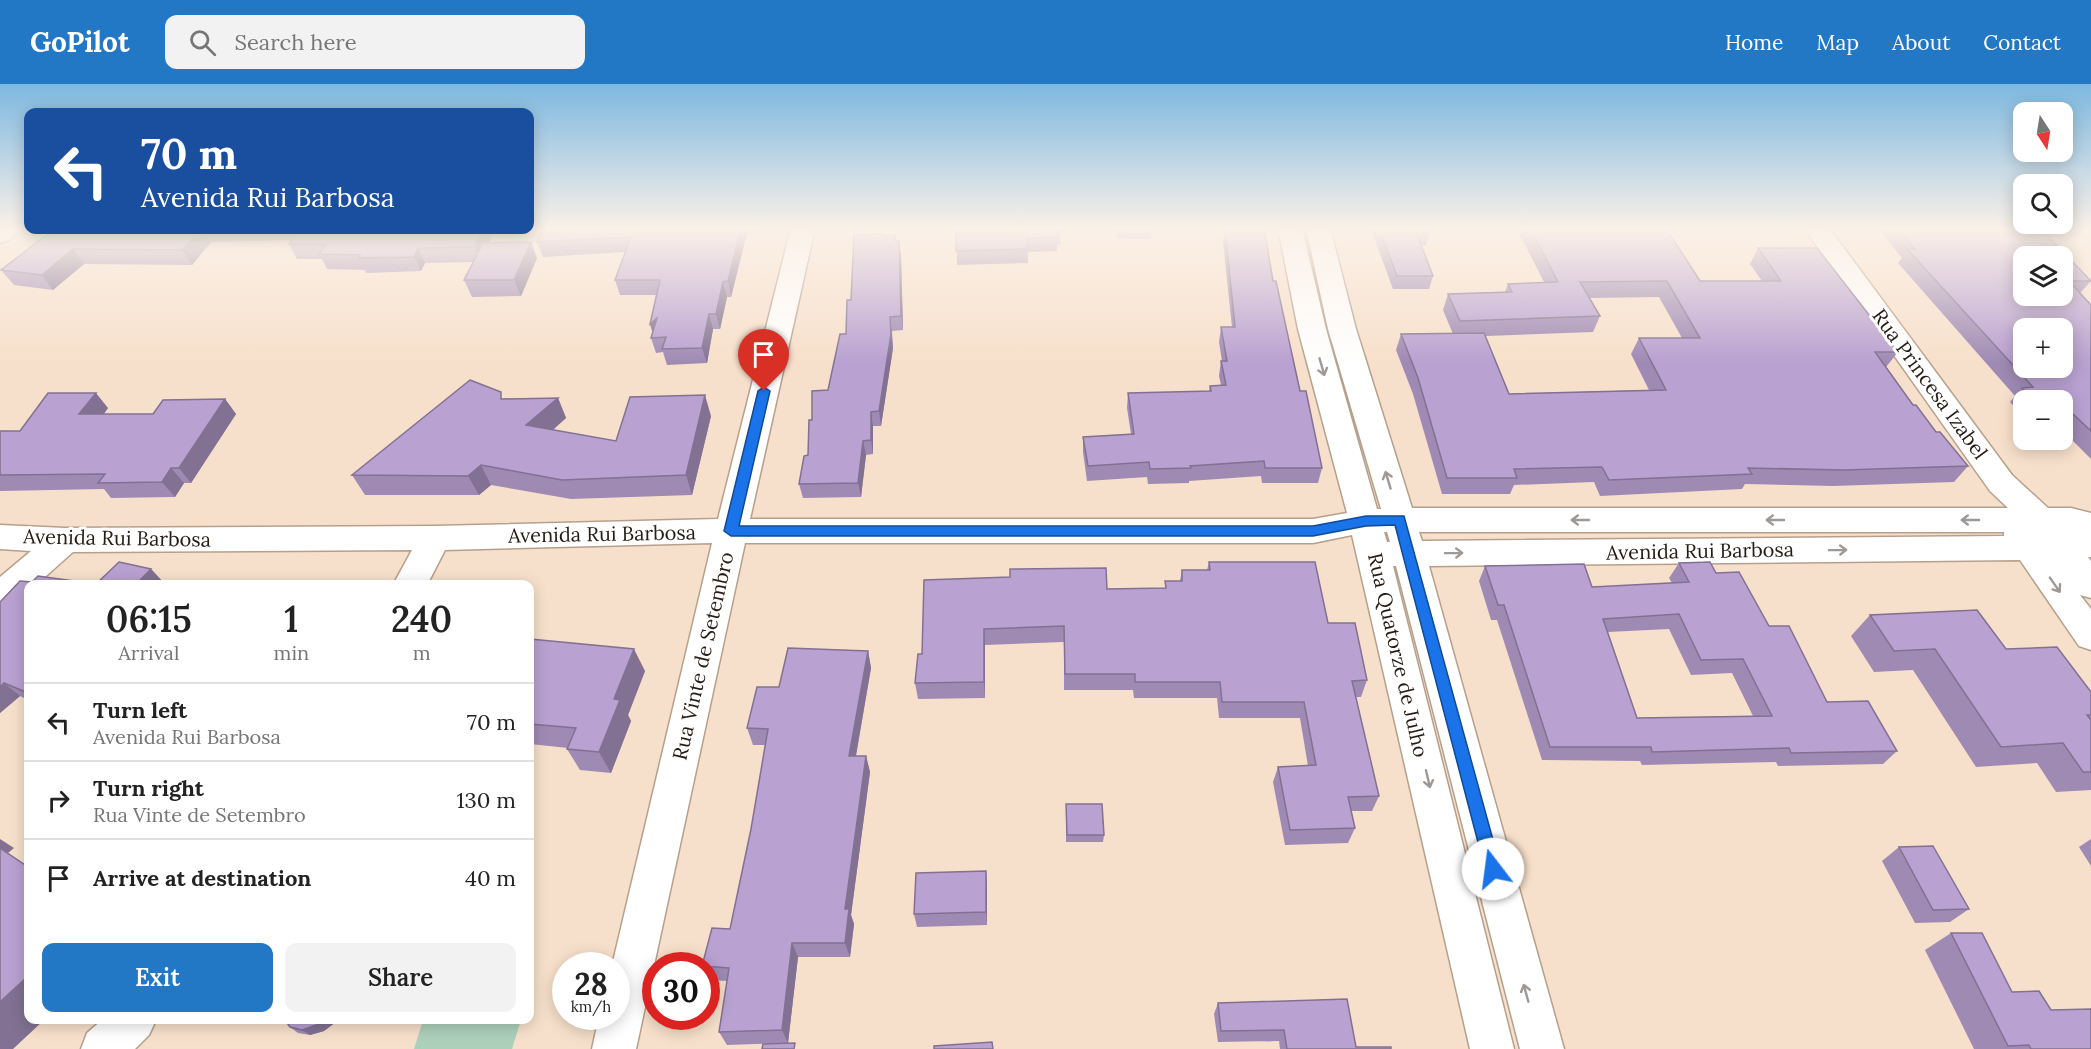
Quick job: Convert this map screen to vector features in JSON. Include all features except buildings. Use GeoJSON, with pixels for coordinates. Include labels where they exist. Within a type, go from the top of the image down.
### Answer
{"type":"FeatureCollection","features":[{"type":"Feature","properties":{"kind":"street","name":"Rua Vinte de Setembro"},"geometry":{"type":"LineString","coordinates":[[614,1049],[731,531],[792,273]]}},
{"type":"Feature","properties":{"kind":"street","name":"Rua Quatorze de Julho"},"geometry":{"type":"LineString","coordinates":[[1306,273],[1400,520],[1542,1049]]}},
{"type":"Feature","properties":{"kind":"street","name":"Rua Quatorze de Julho"},"geometry":{"type":"LineString","coordinates":[[1322,273],[1327,329],[1366,521],[1492,1049]]}},
{"type":"Feature","properties":{"kind":"street","name":"Rua Princesa Izabel"},"geometry":{"type":"LineString","coordinates":[[1849,273],[2001,483],[2091,636]]}},
{"type":"Feature","properties":{"kind":"street","name":"Avenida Rui Barbosa"},"geometry":{"type":"LineString","coordinates":[[0,537],[65,540],[435,538],[731,531],[1313,531],[1366,521],[1400,520],[2026,529]]}},
{"type":"Feature","properties":{"kind":"street","name":"Avenida Rui Barbosa"},"geometry":{"type":"LineString","coordinates":[[1313,531],[1374,555],[2026,529],[2071,520],[2091,525]]}},
{"type":"Feature","properties":{"kind":"street","name":"Rua Princesa Izabel"},"geometry":{"type":"LineString","coordinates":[[2026,529],[2076,546],[2091,585]]}},
{"type":"Feature","properties":{"kind":"street"},"geometry":{"type":"LineString","coordinates":[[413,580],[435,538]]}},
{"type":"Feature","properties":{"kind":"street"},"geometry":{"type":"LineString","coordinates":[[0,597],[65,540]]}},
{"type":"Feature","properties":{"kind":"street"},"geometry":{"type":"LineString","coordinates":[[103,1049],[130,1024]]}},
{"type":"Feature","properties":{"kind":"green space"},"geometry":{"type":"Polygon","coordinates":[[[422,1024],[520,1024],[512,1049],[414,1049],[422,1024]]]}},
{"type":"Feature","properties":{"kind":"route"},"geometry":{"type":"LineString","coordinates":[[764,391],[731,531],[1313,531],[1366,521],[1400,520],[1493,869]]}}]}
